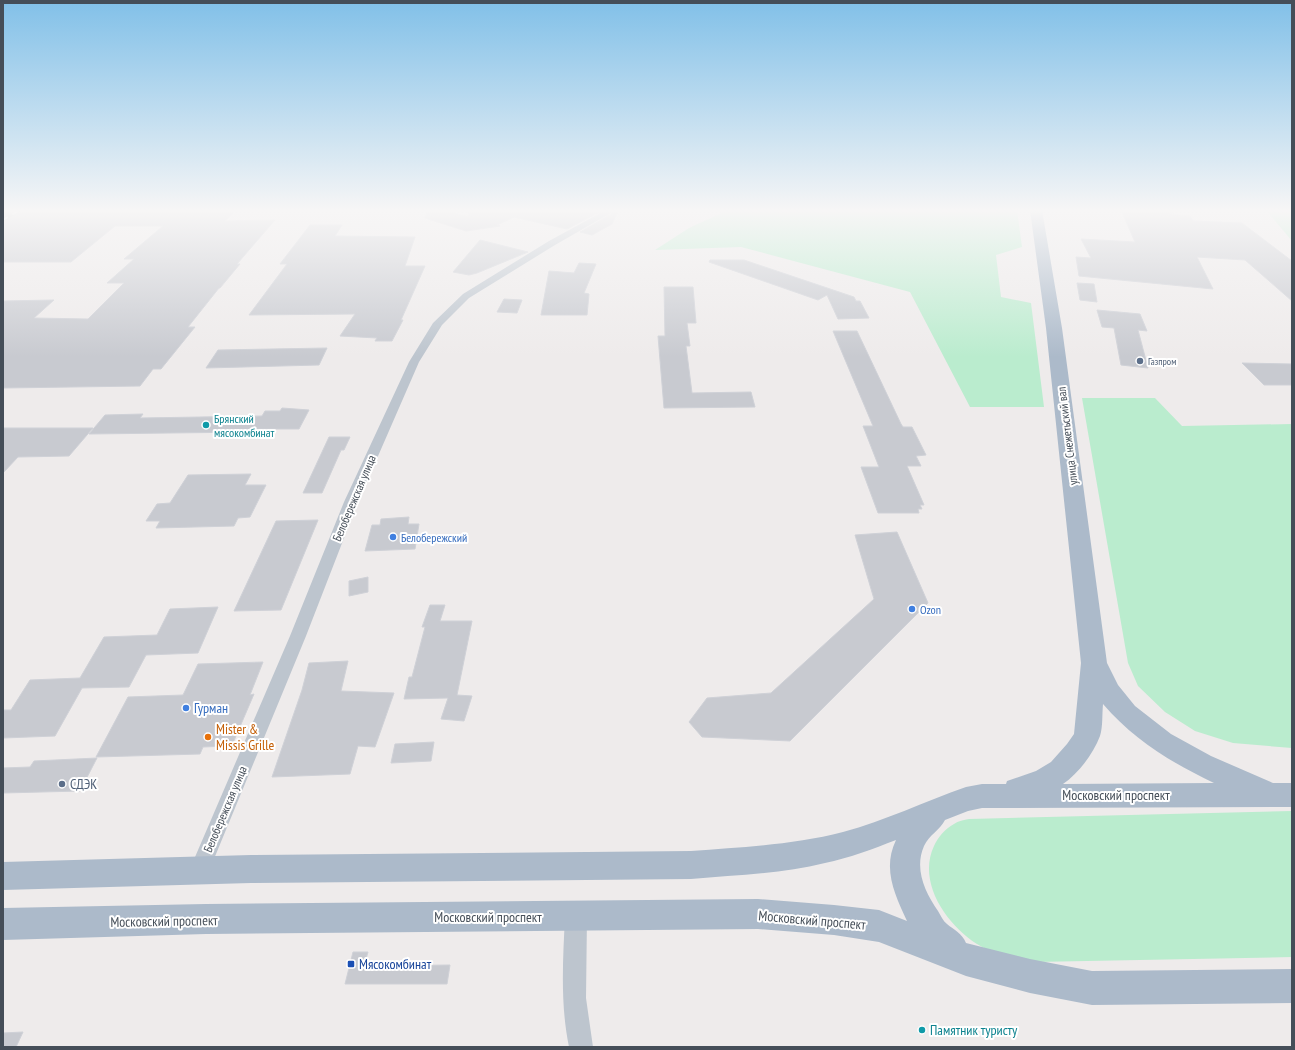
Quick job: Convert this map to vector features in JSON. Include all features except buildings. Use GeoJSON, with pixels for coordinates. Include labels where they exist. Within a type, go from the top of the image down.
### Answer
{"type":"FeatureCollection","features":[{"type":"Feature","properties":{"kind":"main road","name":"улица Снежетьский вал"},"geometry":{"type":"LineString","coordinates":[[1001,795],[1046,780],[1061,770],[1077,752],[1087,735],[1094,663],[1054,328],[1043,259]]}},
{"type":"Feature","properties":{"kind":"main road","name":"улица Снежетьский вал"},"geometry":{"type":"LineString","coordinates":[[1094,663],[1110,694],[1122,709],[1150,733],[1179,752],[1214,770],[1282,795]]}},
{"type":"Feature","properties":{"kind":"main road","name":"Московский проспект"},"geometry":{"type":"LineString","coordinates":[[3,876],[199,871],[692,864],[762,860],[826,850],[870,837],[966,799],[1001,795],[1282,795]]}},
{"type":"Feature","properties":{"kind":"main road","name":"Московский проспект"},"geometry":{"type":"LineString","coordinates":[[941,808],[918,827],[909,844],[905,866],[908,889],[919,911],[934,934],[966,960]]}},
{"type":"Feature","properties":{"kind":"main road","name":"Московский проспект"},"geometry":{"type":"LineString","coordinates":[[3,924],[206,919],[758,914],[834,920],[879,926],[966,960],[1030,976],[1092,988],[1292,986]]}},
{"type":"Feature","properties":{"kind":"street","name":"Белобережская улица"},"geometry":{"type":"LineString","coordinates":[[199,871],[300,629],[351,502],[414,362],[438,322],[466,296],[526,259]]}},
{"type":"Feature","properties":{"kind":"street"},"geometry":{"type":"LineString","coordinates":[[576,916],[574,1001],[575,1017],[582,1047]]}},
{"type":"Feature","properties":{"kind":"green space"},"geometry":{"type":"Polygon","coordinates":[[[786,259],[996,259],[1001,297],[1031,303],[1044,407],[970,407],[910,292],[786,259]]]}},
{"type":"Feature","properties":{"kind":"green space"},"geometry":{"type":"Polygon","coordinates":[[[1082,398],[1155,398],[1182,426],[1292,424],[1292,748],[1233,743],[1195,731],[1165,712],[1138,686],[1128,663],[1082,398]]]}},
{"type":"Feature","properties":{"kind":"green space"},"geometry":{"type":"Polygon","coordinates":[[[1292,811],[1292,957],[1034,962],[1012,958],[997,954],[977,944],[955,925],[945,914],[938,901],[932,888],[929,874],[930,860],[934,846],[940,836],[956,823],[969,819],[1292,811]]]}},
{"type":"Feature","properties":{"kind":"place","name":"Газпром"},"geometry":{"type":"Point","coordinates":[1140,361]}},
{"type":"Feature","properties":{"kind":"place","name":"Брянский мясокомбинат"},"geometry":{"type":"Point","coordinates":[206,425]}},
{"type":"Feature","properties":{"kind":"place","name":"Белобережский"},"geometry":{"type":"Point","coordinates":[393,537]}},
{"type":"Feature","properties":{"kind":"place","name":"Ozon"},"geometry":{"type":"Point","coordinates":[912,609]}},
{"type":"Feature","properties":{"kind":"place","name":"Гурман"},"geometry":{"type":"Point","coordinates":[186,708]}},
{"type":"Feature","properties":{"kind":"place","name":"Mister & Missis Grille"},"geometry":{"type":"Point","coordinates":[208,737]}},
{"type":"Feature","properties":{"kind":"place","name":"СДЭК"},"geometry":{"type":"Point","coordinates":[62,784]}},
{"type":"Feature","properties":{"kind":"place","name":"Мясокомбинат"},"geometry":{"type":"Point","coordinates":[351,964]}},
{"type":"Feature","properties":{"kind":"place","name":"Памятник туристу"},"geometry":{"type":"Point","coordinates":[922,1030]}}]}
